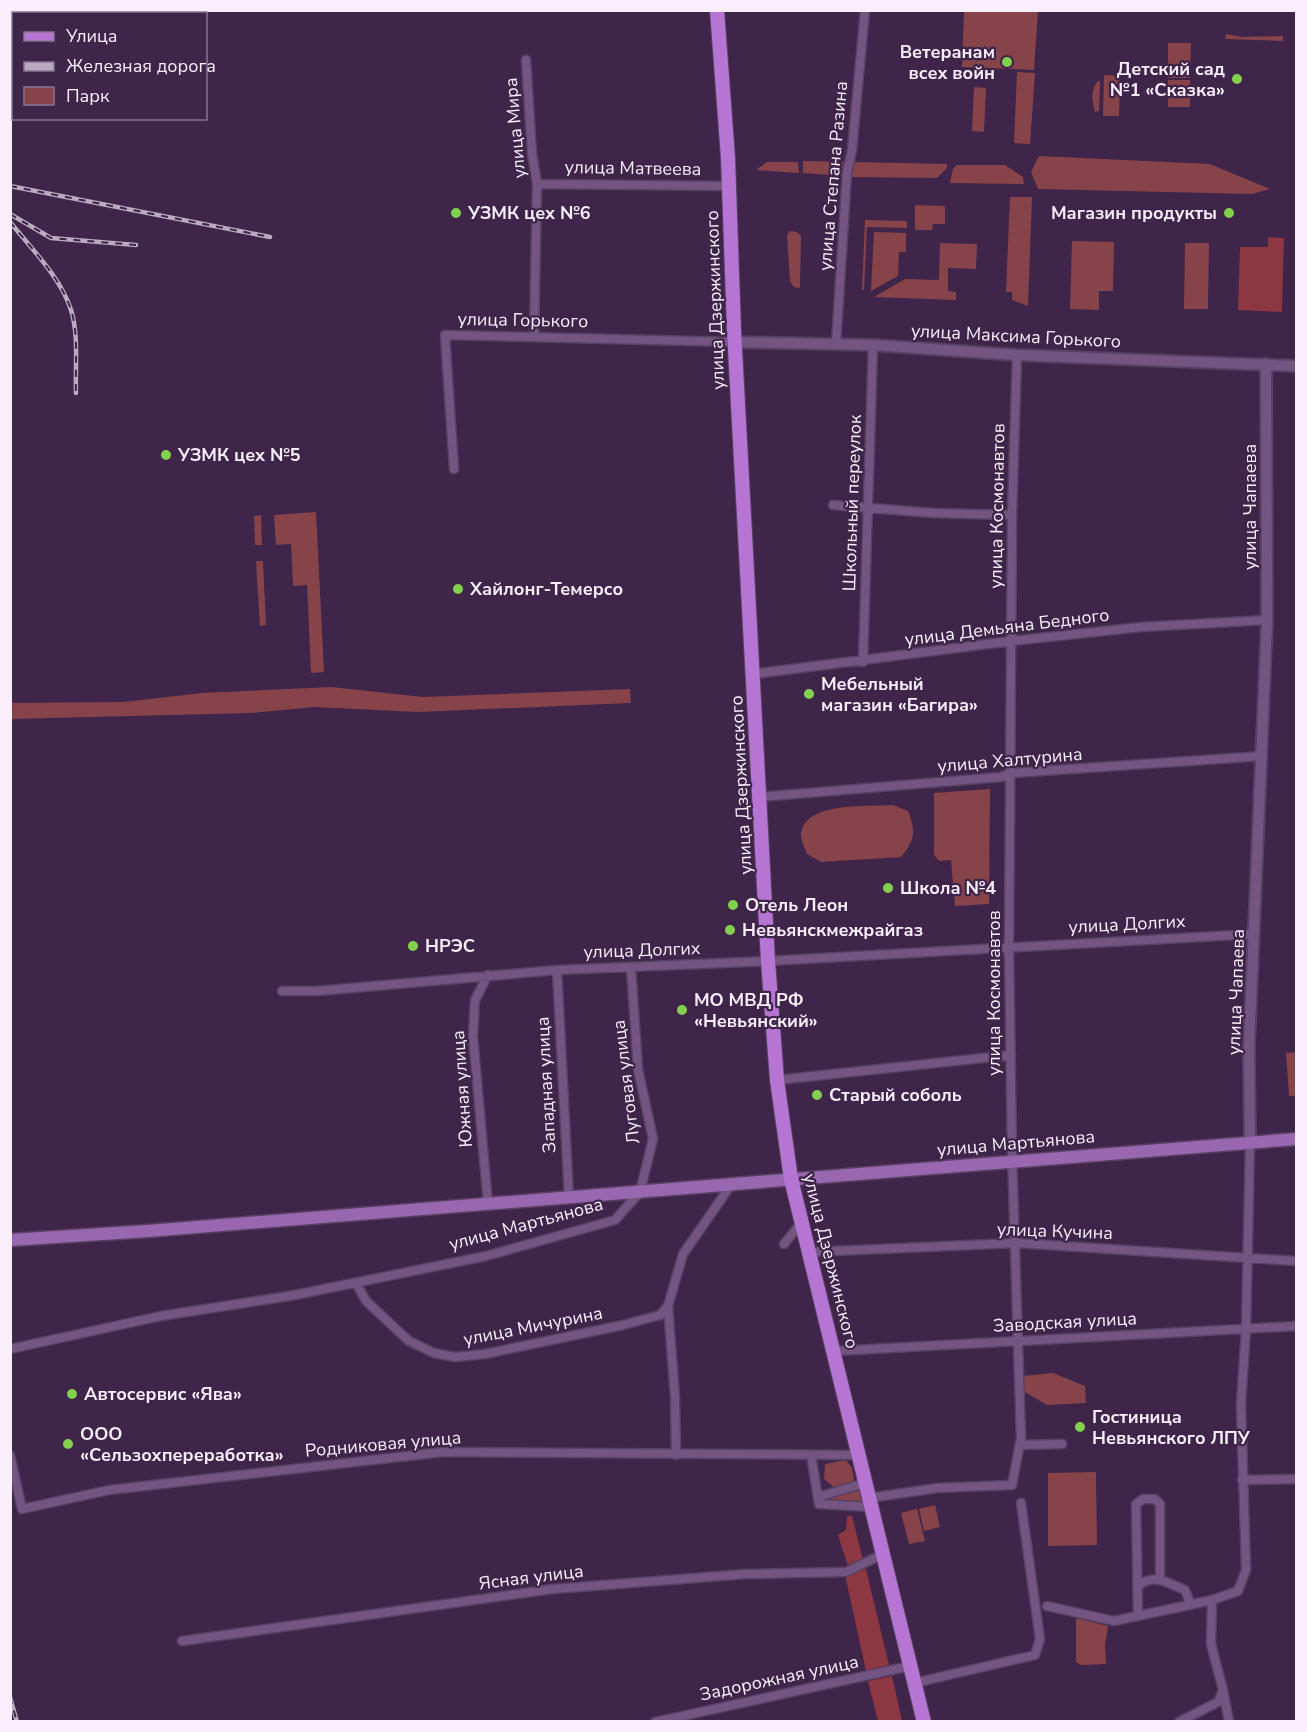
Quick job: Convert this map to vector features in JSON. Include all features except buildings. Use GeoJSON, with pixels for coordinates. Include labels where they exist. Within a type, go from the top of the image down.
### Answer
{"type":"FeatureCollection","features":[{"type":"Feature","properties":{"kind":"main road","name":"улица Дзержинского"},"geometry":{"type":"LineString","coordinates":[[717,10],[729,186],[734,342],[768,961],[777,1080],[791,1179],[811,1252],[924,1722]]}},
{"type":"Feature","properties":{"kind":"main road","name":"улица Мартьянова"},"geometry":{"type":"LineString","coordinates":[[640,1192],[1296,1139]]}},
{"type":"Feature","properties":{"kind":"main road"},"geometry":{"type":"LineString","coordinates":[[10,1240],[640,1192]]}},
{"type":"Feature","properties":{"kind":"street","name":"улица Степана Разина"},"geometry":{"type":"LineString","coordinates":[[836,344],[847,173],[852,150],[865,10]]}},
{"type":"Feature","properties":{"kind":"street","name":"улица Мира"},"geometry":{"type":"LineString","coordinates":[[526,60],[532,153],[537,184],[534,337]]}},
{"type":"Feature","properties":{"kind":"street","name":"улица Матвеева"},"geometry":{"type":"LineString","coordinates":[[537,184],[729,186]]}},
{"type":"Feature","properties":{"kind":"street","name":"улица Горького"},"geometry":{"type":"LineString","coordinates":[[454,469],[445,335],[734,342]]}},
{"type":"Feature","properties":{"kind":"street","name":"улица Максима Горького"},"geometry":{"type":"LineString","coordinates":[[734,342],[873,345],[1017,355],[1296,366]]}},
{"type":"Feature","properties":{"kind":"street","name":"Школьный переулок"},"geometry":{"type":"LineString","coordinates":[[862,662],[873,345]]}},
{"type":"Feature","properties":{"kind":"street","name":"улица Космонавтов"},"geometry":{"type":"LineString","coordinates":[[870,1503],[937,1488],[1012,1485],[1020,1445],[1009,946],[1012,515],[1017,355]]}},
{"type":"Feature","properties":{"kind":"street","name":"улица Чапаева"},"geometry":{"type":"LineString","coordinates":[[1047,1606],[1114,1621],[1212,1600],[1238,1591],[1246,1570],[1241,1404],[1248,1257],[1249,1046],[1267,620],[1266,364]]}},
{"type":"Feature","properties":{"kind":"street"},"geometry":{"type":"LineString","coordinates":[[833,505],[1012,515]]}},
{"type":"Feature","properties":{"kind":"street","name":"улица Демьяна Бедного"},"geometry":{"type":"LineString","coordinates":[[753,674],[1141,627],[1267,620]]}},
{"type":"Feature","properties":{"kind":"street","name":"улица Халтурина"},"geometry":{"type":"LineString","coordinates":[[760,797],[1001,777],[1011,773],[1263,756]]}},
{"type":"Feature","properties":{"kind":"street","name":"улица Долгих"},"geometry":{"type":"LineString","coordinates":[[282,991],[557,970],[768,961],[1254,934]]}},
{"type":"Feature","properties":{"kind":"street","name":"Луговая улица"},"geometry":{"type":"LineString","coordinates":[[631,967],[638,1069],[653,1139],[640,1192]]}},
{"type":"Feature","properties":{"kind":"street","name":"Западная улица"},"geometry":{"type":"LineString","coordinates":[[557,970],[569,1198]]}},
{"type":"Feature","properties":{"kind":"street","name":"Южная улица"},"geometry":{"type":"LineString","coordinates":[[488,975],[475,1000],[473,1036],[488,1204]]}},
{"type":"Feature","properties":{"kind":"street"},"geometry":{"type":"LineString","coordinates":[[777,1080],[1011,1055]]}},
{"type":"Feature","properties":{"kind":"street"},"geometry":{"type":"LineString","coordinates":[[676,1455],[675,1397],[668,1306],[683,1254],[731,1185]]}},
{"type":"Feature","properties":{"kind":"street","name":"улица Мартьянова"},"geometry":{"type":"LineString","coordinates":[[10,1349],[161,1316],[295,1295],[486,1256],[615,1220],[640,1192]]}},
{"type":"Feature","properties":{"kind":"street"},"geometry":{"type":"LineString","coordinates":[[784,1244],[803,1221]]}},
{"type":"Feature","properties":{"kind":"street","name":"улица Кучина"},"geometry":{"type":"LineString","coordinates":[[811,1252],[1016,1243],[1296,1261]]}},
{"type":"Feature","properties":{"kind":"street","name":"улица Мичурина"},"geometry":{"type":"LineString","coordinates":[[356,1283],[366,1301],[410,1341],[434,1353],[455,1358],[485,1354],[660,1315],[668,1306]]}},
{"type":"Feature","properties":{"kind":"street","name":"Заводская улица"},"geometry":{"type":"LineString","coordinates":[[835,1351],[1296,1326]]}},
{"type":"Feature","properties":{"kind":"street"},"geometry":{"type":"LineString","coordinates":[[1020,1445],[1062,1444]]}},
{"type":"Feature","properties":{"kind":"street","name":"Родниковая улица"},"geometry":{"type":"LineString","coordinates":[[10,1455],[22,1509],[109,1490],[443,1452],[858,1455]]}},
{"type":"Feature","properties":{"kind":"street"},"geometry":{"type":"LineString","coordinates":[[811,1455],[819,1504],[870,1503]]}},
{"type":"Feature","properties":{"kind":"street"},"geometry":{"type":"LineString","coordinates":[[1242,1480],[1296,1479]]}},
{"type":"Feature","properties":{"kind":"street"},"geometry":{"type":"LineString","coordinates":[[818,1497],[865,1483]]}},
{"type":"Feature","properties":{"kind":"street"},"geometry":{"type":"LineString","coordinates":[[1138,1616],[1136,1503],[1143,1499],[1155,1499],[1160,1504],[1160,1579]]}},
{"type":"Feature","properties":{"kind":"street"},"geometry":{"type":"LineString","coordinates":[[914,1683],[1035,1655],[1040,1639],[1021,1503]]}},
{"type":"Feature","properties":{"kind":"street","name":"Ясная улица"},"geometry":{"type":"LineString","coordinates":[[182,1641],[553,1588],[746,1574],[846,1572],[883,1554]]}},
{"type":"Feature","properties":{"kind":"street"},"geometry":{"type":"LineString","coordinates":[[1137,1587],[1146,1580],[1160,1579],[1185,1590],[1191,1605]]}},
{"type":"Feature","properties":{"kind":"street"},"geometry":{"type":"LineString","coordinates":[[1212,1600],[1211,1644],[1229,1722]]}},
{"type":"Feature","properties":{"kind":"street","name":"Задорожная улица"},"geometry":{"type":"LineString","coordinates":[[656,1722],[910,1666]]}},
{"type":"Feature","properties":{"kind":"street"},"geometry":{"type":"LineString","coordinates":[[1179,1722],[1218,1702],[1223,1690]]}},
{"type":"Feature","properties":{"kind":"green space"},"geometry":{"type":"Polygon","coordinates":[[[964,11],[1038,11],[1034,70],[962,67],[964,11]]]}},
{"type":"Feature","properties":{"kind":"green space"},"geometry":{"type":"Polygon","coordinates":[[[1226,34],[1242,37],[1283,36],[1283,41],[1225,39],[1226,34]]]}},
{"type":"Feature","properties":{"kind":"green space"},"geometry":{"type":"Polygon","coordinates":[[[1168,43],[1191,43],[1190,78],[1168,78],[1168,43]]]}},
{"type":"Feature","properties":{"kind":"green space"},"geometry":{"type":"Polygon","coordinates":[[[1017,72],[1035,73],[1030,144],[1014,143],[1017,72]]]}},
{"type":"Feature","properties":{"kind":"green space"},"geometry":{"type":"Polygon","coordinates":[[[1104,75],[1120,76],[1119,116],[1103,116],[1104,75]]]}},
{"type":"Feature","properties":{"kind":"green space"},"geometry":{"type":"Polygon","coordinates":[[[1168,80],[1190,80],[1190,107],[1168,107],[1168,80]]]}},
{"type":"Feature","properties":{"kind":"green space"},"geometry":{"type":"Polygon","coordinates":[[[1098,81],[1100,82],[1099,111],[1095,112],[1092,96],[1098,81]]]}},
{"type":"Feature","properties":{"kind":"green space"},"geometry":{"type":"Polygon","coordinates":[[[974,87],[986,88],[984,132],[972,131],[974,87]]]}},
{"type":"Feature","properties":{"kind":"green space"},"geometry":{"type":"Polygon","coordinates":[[[1039,156],[1210,164],[1270,189],[1252,194],[1038,189],[1031,172],[1039,156]]]}},
{"type":"Feature","properties":{"kind":"green space"},"geometry":{"type":"Polygon","coordinates":[[[803,161],[848,162],[845,176],[803,173],[803,161]]]}},
{"type":"Feature","properties":{"kind":"green space"},"geometry":{"type":"Polygon","coordinates":[[[767,162],[798,162],[799,173],[756,170],[767,162]]]}},
{"type":"Feature","properties":{"kind":"green space"},"geometry":{"type":"Polygon","coordinates":[[[855,162],[947,164],[947,168],[937,178],[851,177],[855,162]]]}},
{"type":"Feature","properties":{"kind":"green space"},"geometry":{"type":"Polygon","coordinates":[[[957,165],[1005,165],[1023,177],[1024,184],[950,183],[953,169],[957,165]]]}},
{"type":"Feature","properties":{"kind":"green space"},"geometry":{"type":"Polygon","coordinates":[[[1010,197],[1032,197],[1028,306],[1012,300],[1012,292],[1006,292],[1010,197]]]}},
{"type":"Feature","properties":{"kind":"green space"},"geometry":{"type":"Polygon","coordinates":[[[915,205],[945,206],[945,224],[933,224],[932,230],[915,230],[915,205]]]}},
{"type":"Feature","properties":{"kind":"green space"},"geometry":{"type":"Polygon","coordinates":[[[865,220],[907,221],[907,228],[867,227],[864,290],[862,290],[865,220]]]}},
{"type":"Feature","properties":{"kind":"green space"},"geometry":{"type":"Polygon","coordinates":[[[790,231],[797,232],[801,236],[800,288],[794,287],[790,281],[787,235],[790,231]]]}},
{"type":"Feature","properties":{"kind":"green space"},"geometry":{"type":"Polygon","coordinates":[[[874,232],[906,233],[906,252],[899,252],[898,276],[871,291],[874,232]]]}},
{"type":"Feature","properties":{"kind":"green space"},"geometry":{"type":"Polygon","coordinates":[[[1072,241],[1114,242],[1113,291],[1099,291],[1099,310],[1070,309],[1072,241]]]}},
{"type":"Feature","properties":{"kind":"green space"},"geometry":{"type":"Polygon","coordinates":[[[940,243],[977,244],[976,269],[948,268],[948,291],[956,292],[956,300],[874,297],[905,279],[939,280],[940,243]]]}},
{"type":"Feature","properties":{"kind":"green space"},"geometry":{"type":"Polygon","coordinates":[[[1185,243],[1209,243],[1208,309],[1184,309],[1185,243]]]}},
{"type":"Feature","properties":{"kind":"green space"},"geometry":{"type":"Polygon","coordinates":[[[316,512],[324,672],[311,673],[307,585],[293,586],[291,544],[276,545],[274,515],[316,512]]]}},
{"type":"Feature","properties":{"kind":"green space"},"geometry":{"type":"Polygon","coordinates":[[[261,515],[262,545],[255,545],[254,516],[261,515]]]}},
{"type":"Feature","properties":{"kind":"green space"},"geometry":{"type":"Polygon","coordinates":[[[256,561],[263,561],[266,625],[260,626],[256,561]]]}},
{"type":"Feature","properties":{"kind":"green space"},"geometry":{"type":"Polygon","coordinates":[[[332,687],[423,697],[630,689],[631,703],[417,712],[315,707],[252,713],[11,719],[11,703],[123,702],[202,693],[332,687]]]}},
{"type":"Feature","properties":{"kind":"green space"},"geometry":{"type":"Polygon","coordinates":[[[990,789],[989,904],[955,906],[951,860],[939,861],[934,855],[934,793],[990,789]]]}},
{"type":"Feature","properties":{"kind":"green space"},"geometry":{"type":"Polygon","coordinates":[[[893,805],[908,811],[913,830],[909,846],[901,857],[821,862],[807,854],[801,835],[805,824],[813,816],[838,808],[893,805]]]}},
{"type":"Feature","properties":{"kind":"green space"},"geometry":{"type":"Polygon","coordinates":[[[1296,1052],[1296,1096],[1289,1096],[1286,1053],[1296,1052]]]}},
{"type":"Feature","properties":{"kind":"green space"},"geometry":{"type":"Polygon","coordinates":[[[1053,1373],[1085,1386],[1086,1403],[1047,1405],[1023,1391],[1023,1376],[1053,1373]]]}},
{"type":"Feature","properties":{"kind":"green space"},"geometry":{"type":"Polygon","coordinates":[[[846,1460],[852,1468],[854,1480],[846,1486],[835,1488],[824,1479],[825,1464],[846,1460]]]}},
{"type":"Feature","properties":{"kind":"green space"},"geometry":{"type":"Polygon","coordinates":[[[1096,1472],[1097,1545],[1048,1546],[1048,1473],[1096,1472]]]}},
{"type":"Feature","properties":{"kind":"green space"},"geometry":{"type":"Polygon","coordinates":[[[859,1490],[862,1503],[832,1502],[831,1497],[859,1490]]]}},
{"type":"Feature","properties":{"kind":"green space"},"geometry":{"type":"Polygon","coordinates":[[[935,1505],[940,1527],[924,1531],[919,1509],[935,1505]]]}},
{"type":"Feature","properties":{"kind":"green space"},"geometry":{"type":"Polygon","coordinates":[[[917,1509],[925,1541],[909,1544],[901,1513],[917,1509]]]}},
{"type":"Feature","properties":{"kind":"green space"},"geometry":{"type":"Polygon","coordinates":[[[1076,1618],[1108,1626],[1105,1645],[1106,1664],[1081,1665],[1076,1662],[1076,1618]]]}},
{"type":"Feature","properties":{"kind":"shaded area"},"geometry":{"type":"Polygon","coordinates":[[[1268,237],[1284,238],[1282,312],[1238,310],[1240,247],[1268,247],[1268,237]]]}},
{"type":"Feature","properties":{"kind":"shaded area"},"geometry":{"type":"Polygon","coordinates":[[[847,1516],[852,1516],[863,1560],[848,1566],[838,1535],[846,1530],[847,1516]]]}},
{"type":"Feature","properties":{"kind":"shaded area"},"geometry":{"type":"Polygon","coordinates":[[[866,1569],[889,1665],[866,1671],[845,1575],[866,1569]]]}},
{"type":"Feature","properties":{"kind":"shaded area"},"geometry":{"type":"Polygon","coordinates":[[[892,1676],[902,1721],[878,1721],[868,1681],[892,1676]]]}},
{"type":"Feature","properties":{"kind":"railway"},"geometry":{"type":"LineString","coordinates":[[10,186],[270,237]]}},
{"type":"Feature","properties":{"kind":"railway"},"geometry":{"type":"LineString","coordinates":[[10,214],[51,238],[136,245]]}},
{"type":"Feature","properties":{"kind":"railway"},"geometry":{"type":"LineString","coordinates":[[10,222],[53,275],[71,310],[76,340],[76,393]]}},
{"type":"Feature","properties":{"kind":"railway"},"geometry":{"type":"LineString","coordinates":[[10,1697],[17,1722]]}},
{"type":"Feature","properties":{"kind":"place","name":"Ветеранам всех войн"},"geometry":{"type":"Point","coordinates":[1007,62]}},
{"type":"Feature","properties":{"kind":"place","name":"Детский сад №1 «Сказка»"},"geometry":{"type":"Point","coordinates":[1237,79]}},
{"type":"Feature","properties":{"kind":"place","name":"УЗМК цех №6"},"geometry":{"type":"Point","coordinates":[456,213]}},
{"type":"Feature","properties":{"kind":"place","name":"Магазин продукты"},"geometry":{"type":"Point","coordinates":[1229,213]}},
{"type":"Feature","properties":{"kind":"place","name":"УЗМК цех №5"},"geometry":{"type":"Point","coordinates":[166,455]}},
{"type":"Feature","properties":{"kind":"place","name":"Хайлонг-Темерсо"},"geometry":{"type":"Point","coordinates":[458,589]}},
{"type":"Feature","properties":{"kind":"place","name":"Мебельный магазин «Багира»"},"geometry":{"type":"Point","coordinates":[809,694]}},
{"type":"Feature","properties":{"kind":"place","name":"Школа №4"},"geometry":{"type":"Point","coordinates":[888,888]}},
{"type":"Feature","properties":{"kind":"place","name":"Отель Леон"},"geometry":{"type":"Point","coordinates":[733,905]}},
{"type":"Feature","properties":{"kind":"place","name":"Невьянскмежрайгаз"},"geometry":{"type":"Point","coordinates":[730,930]}},
{"type":"Feature","properties":{"kind":"place","name":"НРЭС"},"geometry":{"type":"Point","coordinates":[413,946]}},
{"type":"Feature","properties":{"kind":"place","name":"МО МВД РФ «Невьянский»"},"geometry":{"type":"Point","coordinates":[682,1010]}},
{"type":"Feature","properties":{"kind":"place","name":"Старый соболь"},"geometry":{"type":"Point","coordinates":[817,1095]}},
{"type":"Feature","properties":{"kind":"place","name":"Автосервис «Ява»"},"geometry":{"type":"Point","coordinates":[72,1394]}},
{"type":"Feature","properties":{"kind":"place","name":"Гостиница Невьянского ЛПУ"},"geometry":{"type":"Point","coordinates":[1080,1427]}},
{"type":"Feature","properties":{"kind":"place","name":"ООО «Сельзохпереработка»"},"geometry":{"type":"Point","coordinates":[68,1444]}}]}
